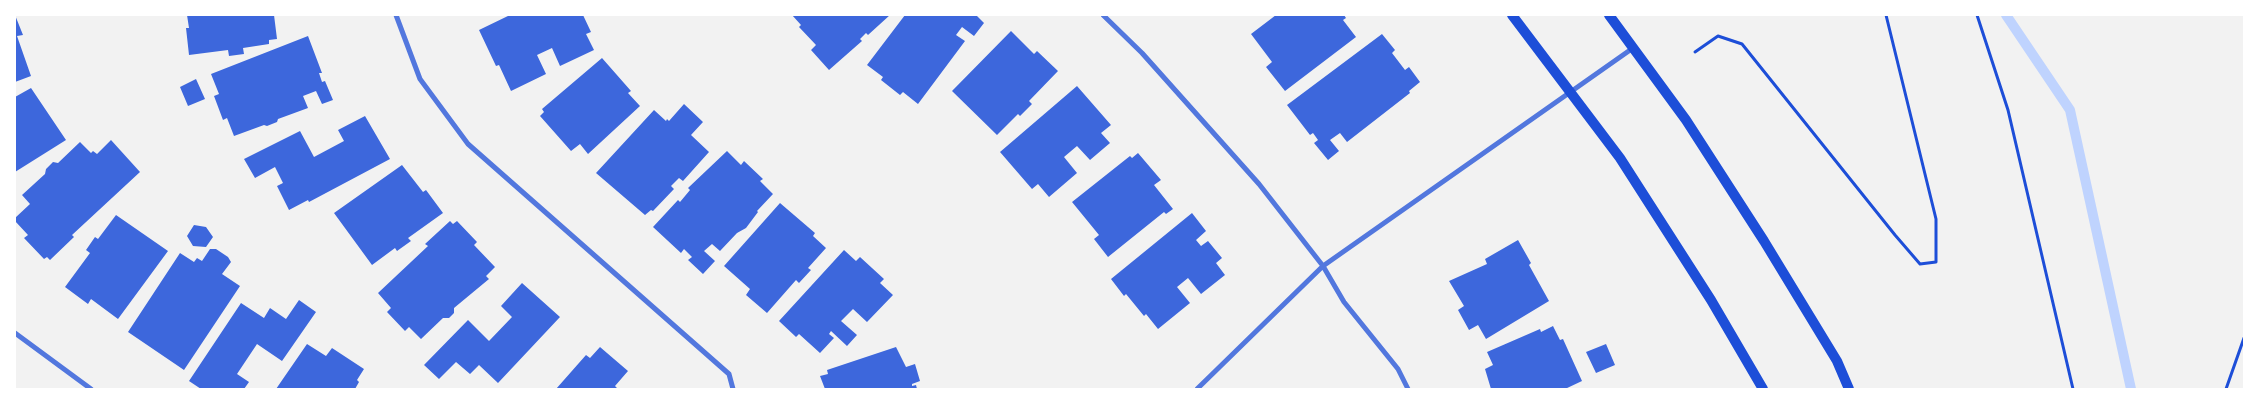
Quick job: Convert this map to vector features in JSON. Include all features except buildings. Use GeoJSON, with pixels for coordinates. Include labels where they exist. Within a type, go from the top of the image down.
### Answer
{"type":"FeatureCollection","features":[{"type":"Feature","properties":{"kind":"main road"},"geometry":{"type":"LineString","coordinates":[[1512,15],[1620,158],[1711,300],[1763,389]]}},
{"type":"Feature","properties":{"kind":"main road"},"geometry":{"type":"LineString","coordinates":[[1609,15],[1686,120],[1759,233],[1837,361],[1849,389]]}},
{"type":"Feature","properties":{"kind":"street"},"geometry":{"type":"LineString","coordinates":[[396,15],[420,79],[468,144],[729,374],[733,389]]}},
{"type":"Feature","properties":{"kind":"street"},"geometry":{"type":"LineString","coordinates":[[1103,15],[1142,53],[1259,184],[1323,266],[1344,302],[1398,369],[1408,389]]}},
{"type":"Feature","properties":{"kind":"street"},"geometry":{"type":"LineString","coordinates":[[1197,389],[1323,266],[1633,48]]}},
{"type":"Feature","properties":{"kind":"street"},"geometry":{"type":"LineString","coordinates":[[15,333],[91,389]]}},
{"type":"Feature","properties":{"kind":"path"},"geometry":{"type":"LineString","coordinates":[[1695,52],[1718,36],[1742,44],[1894,235],[1920,264],[1936,262],[1936,219],[1886,15]]}},
{"type":"Feature","properties":{"kind":"path"},"geometry":{"type":"LineString","coordinates":[[1977,15],[2008,110],[2073,389]]}},
{"type":"Feature","properties":{"kind":"path"},"geometry":{"type":"LineString","coordinates":[[2226,389],[2244,338]]}},
{"type":"Feature","properties":{"kind":"waterway"},"geometry":{"type":"LineString","coordinates":[[2006,15],[2070,110],[2131,389]]}}]}
